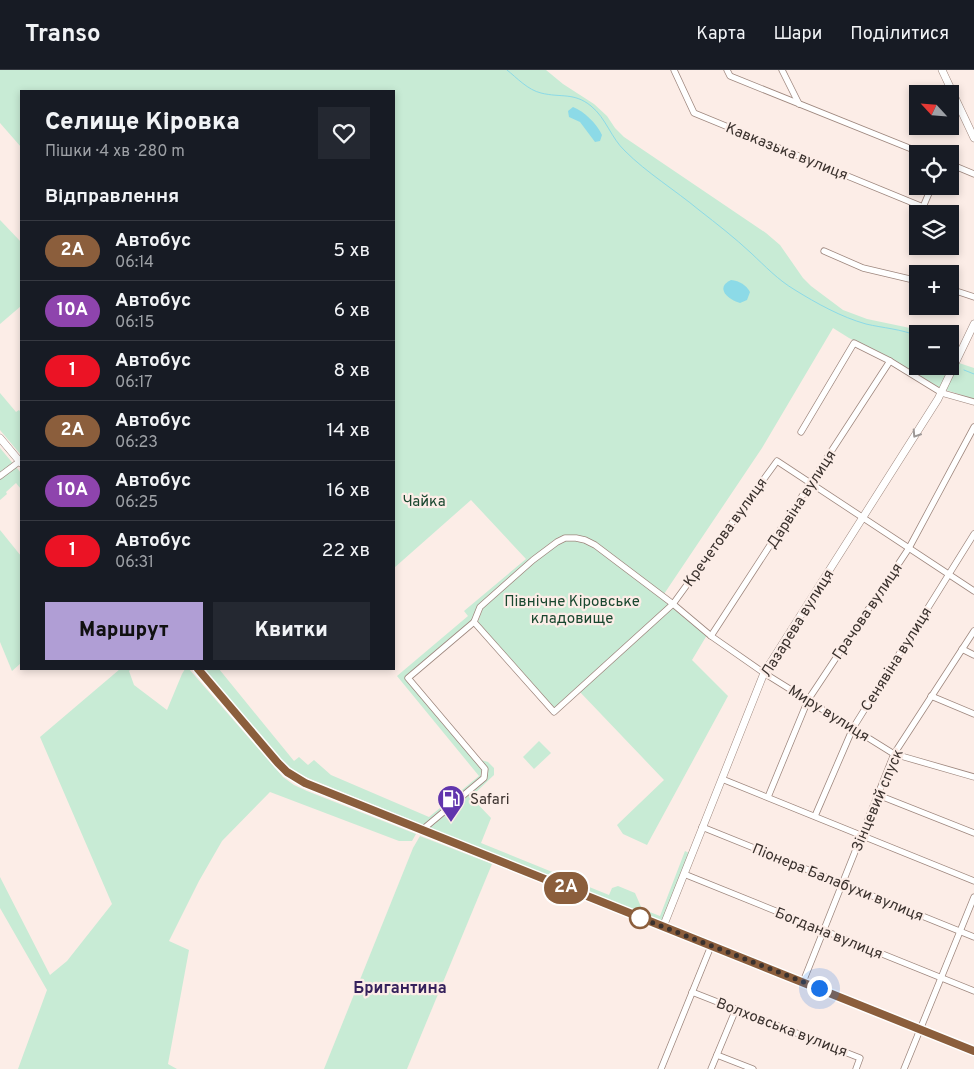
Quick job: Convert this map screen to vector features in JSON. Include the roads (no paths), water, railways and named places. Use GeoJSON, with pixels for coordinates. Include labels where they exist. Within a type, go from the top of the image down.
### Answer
{"type":"FeatureCollection","features":[{"type":"Feature","properties":{"kind":"street","name":"Кавказька вулиця"},"geometry":{"type":"LineString","coordinates":[[674,70],[694,113],[923,207],[928,195]]}},
{"type":"Feature","properties":{"kind":"street"},"geometry":{"type":"LineString","coordinates":[[727,70],[730,76],[909,148]]}},
{"type":"Feature","properties":{"kind":"street"},"geometry":{"type":"LineString","coordinates":[[782,70],[798,104]]}},
{"type":"Feature","properties":{"kind":"street"},"geometry":{"type":"LineString","coordinates":[[942,70],[974,138]]}},
{"type":"Feature","properties":{"kind":"street"},"geometry":{"type":"LineString","coordinates":[[959,168],[974,174]]}},
{"type":"Feature","properties":{"kind":"street"},"geometry":{"type":"LineString","coordinates":[[824,251],[863,268],[909,279]]}},
{"type":"Feature","properties":{"kind":"street"},"geometry":{"type":"LineString","coordinates":[[959,292],[974,296]]}},
{"type":"Feature","properties":{"kind":"street","name":"Лазарева вулиця"},"geometry":{"type":"LineString","coordinates":[[663,927],[764,672],[942,393],[974,324]]}},
{"type":"Feature","properties":{"kind":"street"},"geometry":{"type":"LineString","coordinates":[[801,432],[854,343],[890,361],[942,393],[974,402]]}},
{"type":"Feature","properties":{"kind":"street","name":"Дарвіна вулиця"},"geometry":{"type":"LineString","coordinates":[[711,636],[890,361]]}},
{"type":"Feature","properties":{"kind":"street","name":"Грачова вулиця"},"geometry":{"type":"LineString","coordinates":[[768,797],[808,700],[909,548],[974,428]]}},
{"type":"Feature","properties":{"kind":"street"},"geometry":{"type":"LineString","coordinates":[[0,438],[20,461]]}},
{"type":"Feature","properties":{"kind":"street","name":"Кречетова вулиця"},"geometry":{"type":"LineString","coordinates":[[474,622],[554,712],[673,604],[777,461],[811,483]]}},
{"type":"Feature","properties":{"kind":"street"},"geometry":{"type":"LineString","coordinates":[[0,476],[20,463]]}},
{"type":"Feature","properties":{"kind":"street"},"geometry":{"type":"LineString","coordinates":[[811,483],[974,591]]}},
{"type":"Feature","properties":{"kind":"street","name":"Сенявіна вулиця"},"geometry":{"type":"LineString","coordinates":[[815,816],[853,728],[974,534]]}},
{"type":"Feature","properties":{"kind":"street","name":"Миру вулиця"},"geometry":{"type":"LineString","coordinates":[[422,830],[484,778],[485,769],[408,678],[474,622],[480,607],[544,550],[565,538],[581,539],[595,545],[673,604],[711,636],[764,672],[894,754],[974,777]]}},
{"type":"Feature","properties":{"kind":"street","name":"Зінцевий спуск"},"geometry":{"type":"LineString","coordinates":[[803,982],[894,754],[974,631]]}},
{"type":"Feature","properties":{"kind":"street"},"geometry":{"type":"LineString","coordinates":[[962,649],[974,655]]}},
{"type":"Feature","properties":{"kind":"street"},"geometry":{"type":"LineString","coordinates":[[199,670],[287,772],[305,783],[974,1050]]}},
{"type":"Feature","properties":{"kind":"street"},"geometry":{"type":"LineString","coordinates":[[932,696],[974,714]]}},
{"type":"Feature","properties":{"kind":"street"},"geometry":{"type":"LineString","coordinates":[[722,779],[974,881]]}},
{"type":"Feature","properties":{"kind":"street"},"geometry":{"type":"LineString","coordinates":[[878,795],[974,833]]}},
{"type":"Feature","properties":{"kind":"street","name":"Піонера Балабухи вулиця"},"geometry":{"type":"LineString","coordinates":[[702,827],[974,937]]}},
{"type":"Feature","properties":{"kind":"street","name":"Богдана вулиця"},"geometry":{"type":"LineString","coordinates":[[684,874],[974,991]]}},
{"type":"Feature","properties":{"kind":"street"},"geometry":{"type":"LineString","coordinates":[[904,1069],[974,897]]}},
{"type":"Feature","properties":{"kind":"street"},"geometry":{"type":"LineString","coordinates":[[661,1069],[711,946]]}},
{"type":"Feature","properties":{"kind":"street","name":"Волховська вулиця"},"geometry":{"type":"LineString","coordinates":[[692,992],[860,1058],[856,1069]]}},
{"type":"Feature","properties":{"kind":"street"},"geometry":{"type":"LineString","coordinates":[[711,1069],[736,1009]]}},
{"type":"Feature","properties":{"kind":"street"},"geometry":{"type":"LineString","coordinates":[[717,1055],[753,1069]]}},
{"type":"Feature","properties":{"kind":"water"},"geometry":{"type":"Polygon","coordinates":[[[573,107],[590,118],[602,135],[600,141],[595,142],[580,122],[569,117],[568,111],[573,107]]]}},
{"type":"Feature","properties":{"kind":"water"},"geometry":{"type":"Polygon","coordinates":[[[731,280],[745,285],[750,292],[747,300],[740,303],[728,297],[723,290],[726,283],[731,280]]]}},
{"type":"Feature","properties":{"kind":"waterway"},"geometry":{"type":"LineString","coordinates":[[507,70],[536,91],[573,97],[591,106],[601,116],[620,146],[634,159],[726,231],[789,286],[820,305],[847,318],[909,333]]}},
{"type":"Feature","properties":{"kind":"waterway"},"geometry":{"type":"LineString","coordinates":[[964,370],[974,374]]}},
{"type":"Feature","properties":{"kind":"place","name":"Safari"},"geometry":{"type":"Point","coordinates":[451,823]}},
{"type":"Feature","properties":{"kind":"district","name":"Бригантина"},"geometry":{"type":"Point","coordinates":[400,987]}},
{"type":"Feature","properties":{"kind":"park label","name":"Чайка"},"geometry":{"type":"Point","coordinates":[424,501]}},
{"type":"Feature","properties":{"kind":"park label","name":"Північне Кіровське кладовище"},"geometry":{"type":"Point","coordinates":[572,610]}}]}
